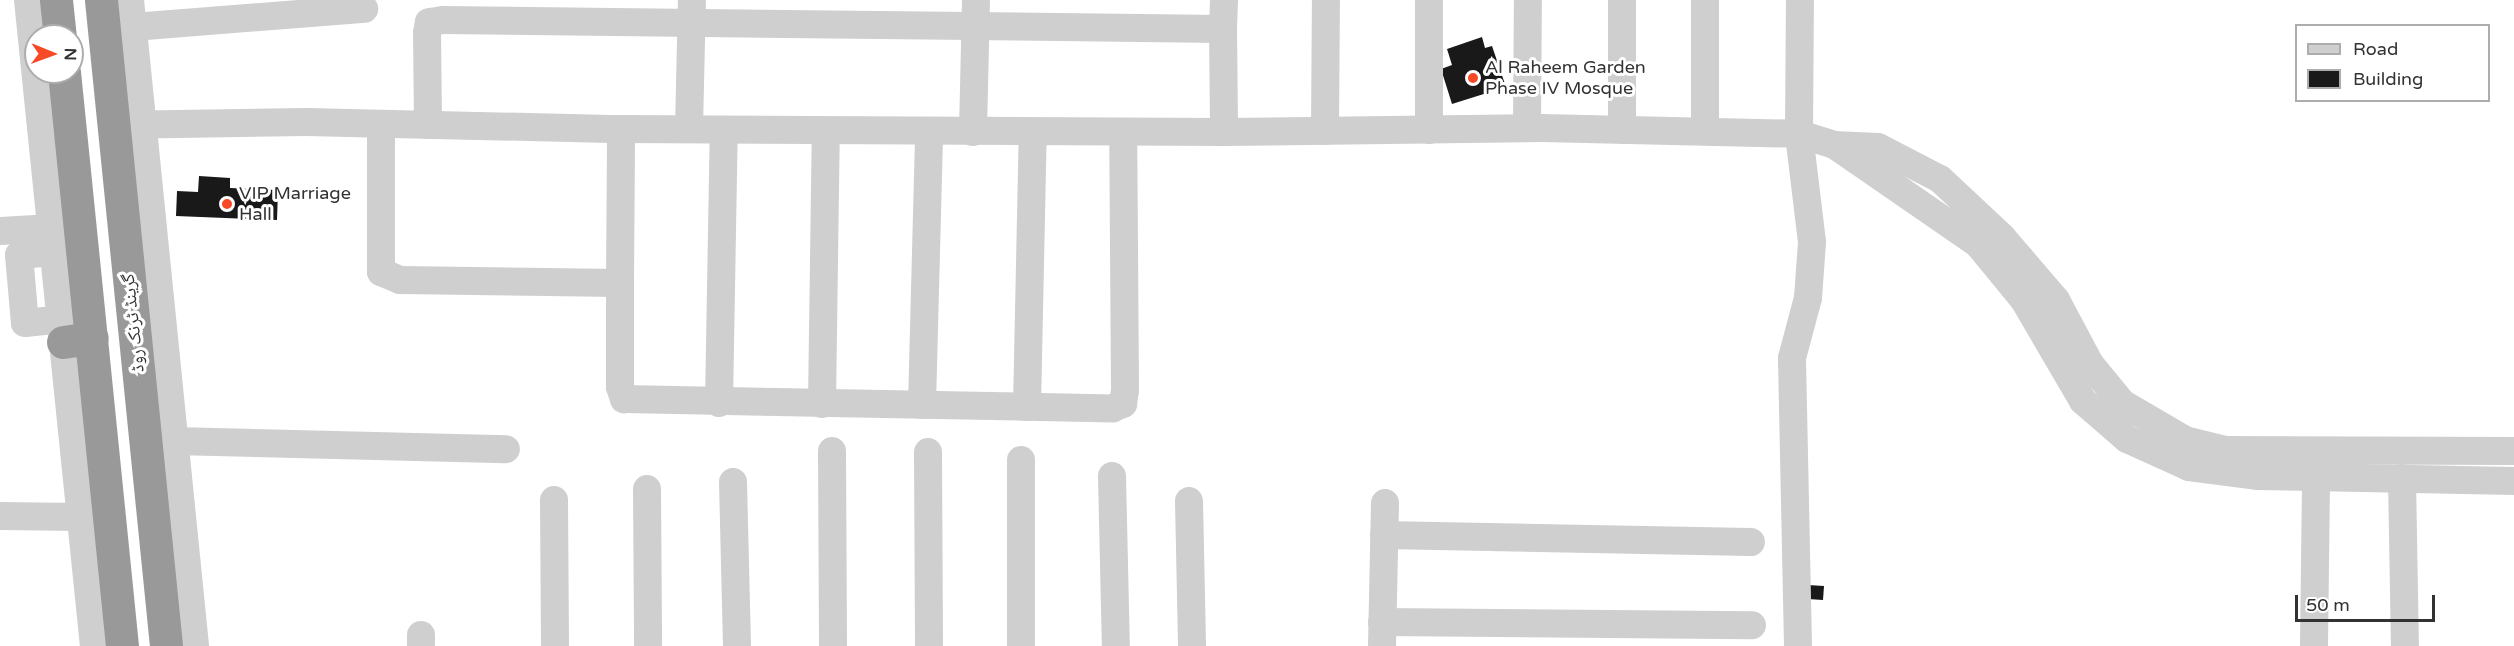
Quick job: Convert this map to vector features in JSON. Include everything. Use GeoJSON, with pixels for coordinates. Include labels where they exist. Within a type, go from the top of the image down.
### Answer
{"type":"FeatureCollection","features":[{"type":"Feature","properties":{"kind":"highway"},"geometry":{"type":"LineString","coordinates":[[56,0],[59,24]]}},
{"type":"Feature","properties":{"kind":"highway","name":"گرینڈ ٹرنک روڈ"},"geometry":{"type":"LineString","coordinates":[[101,0],[128,124],[129,279],[166,646]]}},
{"type":"Feature","properties":{"kind":"highway"},"geometry":{"type":"LineString","coordinates":[[64,84],[62,235],[87,284],[72,333],[100,568],[122,646]]}},
{"type":"Feature","properties":{"kind":"highway"},"geometry":{"type":"LineString","coordinates":[[87,284],[129,279]]}},
{"type":"Feature","properties":{"kind":"street"},"geometry":{"type":"LineString","coordinates":[[27,0],[62,235],[72,333],[81,518],[100,568],[94,646]]}},
{"type":"Feature","properties":{"kind":"street"},"geometry":{"type":"LineString","coordinates":[[1224,0],[1224,132]]}},
{"type":"Feature","properties":{"kind":"street"},"geometry":{"type":"LineString","coordinates":[[1324,131],[1326,0]]}},
{"type":"Feature","properties":{"kind":"street"},"geometry":{"type":"LineString","coordinates":[[1429,0],[1429,130]]}},
{"type":"Feature","properties":{"kind":"street"},"geometry":{"type":"LineString","coordinates":[[1527,128],[1528,0]]}},
{"type":"Feature","properties":{"kind":"street"},"geometry":{"type":"LineString","coordinates":[[1622,0],[1622,130]]}},
{"type":"Feature","properties":{"kind":"street"},"geometry":{"type":"LineString","coordinates":[[1705,131],[1706,0]]}},
{"type":"Feature","properties":{"kind":"street"},"geometry":{"type":"LineString","coordinates":[[1798,646],[1792,358],[1808,298],[1812,242],[1799,134],[1800,0]]}},
{"type":"Feature","properties":{"kind":"street"},"geometry":{"type":"LineString","coordinates":[[195,646],[173,441],[128,124],[131,14],[364,9]]}},
{"type":"Feature","properties":{"kind":"street"},"geometry":{"type":"LineString","coordinates":[[428,125],[429,22],[691,11],[976,14],[1224,29]]}},
{"type":"Feature","properties":{"kind":"street"},"geometry":{"type":"LineString","coordinates":[[689,129],[691,11]]}},
{"type":"Feature","properties":{"kind":"street"},"geometry":{"type":"LineString","coordinates":[[973,132],[976,14]]}},
{"type":"Feature","properties":{"kind":"street"},"geometry":{"type":"LineString","coordinates":[[128,124],[381,124],[929,132],[1224,132],[1527,128],[1799,134],[1834,145],[1878,147],[1940,179],[2002,237],[2056,300],[2090,364],[2122,403],[2185,440],[2225,450],[2259,463],[2316,477],[2514,481]]}},
{"type":"Feature","properties":{"kind":"street"},"geometry":{"type":"LineString","coordinates":[[381,124],[381,272],[389,278],[620,283]]}},
{"type":"Feature","properties":{"kind":"street"},"geometry":{"type":"LineString","coordinates":[[621,129],[620,387],[624,399],[719,403],[1113,408],[1123,404],[1123,132]]}},
{"type":"Feature","properties":{"kind":"street"},"geometry":{"type":"LineString","coordinates":[[719,403],[724,130]]}},
{"type":"Feature","properties":{"kind":"street"},"geometry":{"type":"LineString","coordinates":[[822,404],[826,131]]}},
{"type":"Feature","properties":{"kind":"street"},"geometry":{"type":"LineString","coordinates":[[922,405],[929,132]]}},
{"type":"Feature","properties":{"kind":"street"},"geometry":{"type":"LineString","coordinates":[[1027,407],[1033,132]]}},
{"type":"Feature","properties":{"kind":"street"},"geometry":{"type":"LineString","coordinates":[[0,231],[62,235]]}},
{"type":"Feature","properties":{"kind":"street"},"geometry":{"type":"LineString","coordinates":[[173,441],[506,448]]}},
{"type":"Feature","properties":{"kind":"street"},"geometry":{"type":"LineString","coordinates":[[832,451],[833,646]]}},
{"type":"Feature","properties":{"kind":"street"},"geometry":{"type":"LineString","coordinates":[[2259,463],[2514,451]]}},
{"type":"Feature","properties":{"kind":"street"},"geometry":{"type":"LineString","coordinates":[[928,452],[929,646]]}},
{"type":"Feature","properties":{"kind":"street"},"geometry":{"type":"LineString","coordinates":[[1021,460],[1021,646]]}},
{"type":"Feature","properties":{"kind":"street"},"geometry":{"type":"LineString","coordinates":[[1112,476],[1116,646]]}},
{"type":"Feature","properties":{"kind":"street"},"geometry":{"type":"LineString","coordinates":[[2314,646],[2316,477]]}},
{"type":"Feature","properties":{"kind":"street"},"geometry":{"type":"LineString","coordinates":[[2402,478],[2405,646]]}},
{"type":"Feature","properties":{"kind":"street"},"geometry":{"type":"LineString","coordinates":[[733,482],[738,646]]}},
{"type":"Feature","properties":{"kind":"street"},"geometry":{"type":"LineString","coordinates":[[647,489],[648,646]]}},
{"type":"Feature","properties":{"kind":"street"},"geometry":{"type":"LineString","coordinates":[[554,500],[555,646]]}},
{"type":"Feature","properties":{"kind":"street"},"geometry":{"type":"LineString","coordinates":[[1190,501],[1192,646]]}},
{"type":"Feature","properties":{"kind":"street"},"geometry":{"type":"LineString","coordinates":[[1385,503],[1382,634],[1752,625]]}},
{"type":"Feature","properties":{"kind":"street"},"geometry":{"type":"LineString","coordinates":[[0,516],[81,518]]}},
{"type":"Feature","properties":{"kind":"street"},"geometry":{"type":"LineString","coordinates":[[1384,535],[1751,542]]}},
{"type":"Feature","properties":{"kind":"building","name":"Al Raheem Garden Phase IV Mosque"},"geometry":{"type":"Polygon","coordinates":[[[1482,37],[1485,48],[1492,46],[1506,87],[1452,104],[1441,69],[1452,65],[1447,49],[1482,37]]]}},
{"type":"Feature","properties":{"kind":"building","name":"VIP Marriage Hall"},"geometry":{"type":"Polygon","coordinates":[[[199,176],[230,178],[230,188],[278,190],[277,220],[176,216],[177,191],[198,192],[199,176]]]}},
{"type":"Feature","properties":{"kind":"building"},"geometry":{"type":"Polygon","coordinates":[[[1808,585],[1824,586],[1823,600],[1808,599],[1808,585]]]}},
{"type":"Feature","properties":{"kind":"place","name":"Al Raheem Garden Phase IV Mosque"},"geometry":{"type":"Point","coordinates":[1473,78]}},
{"type":"Feature","properties":{"kind":"place","name":"VIP Marriage Hall"},"geometry":{"type":"Point","coordinates":[227,204]}}]}
